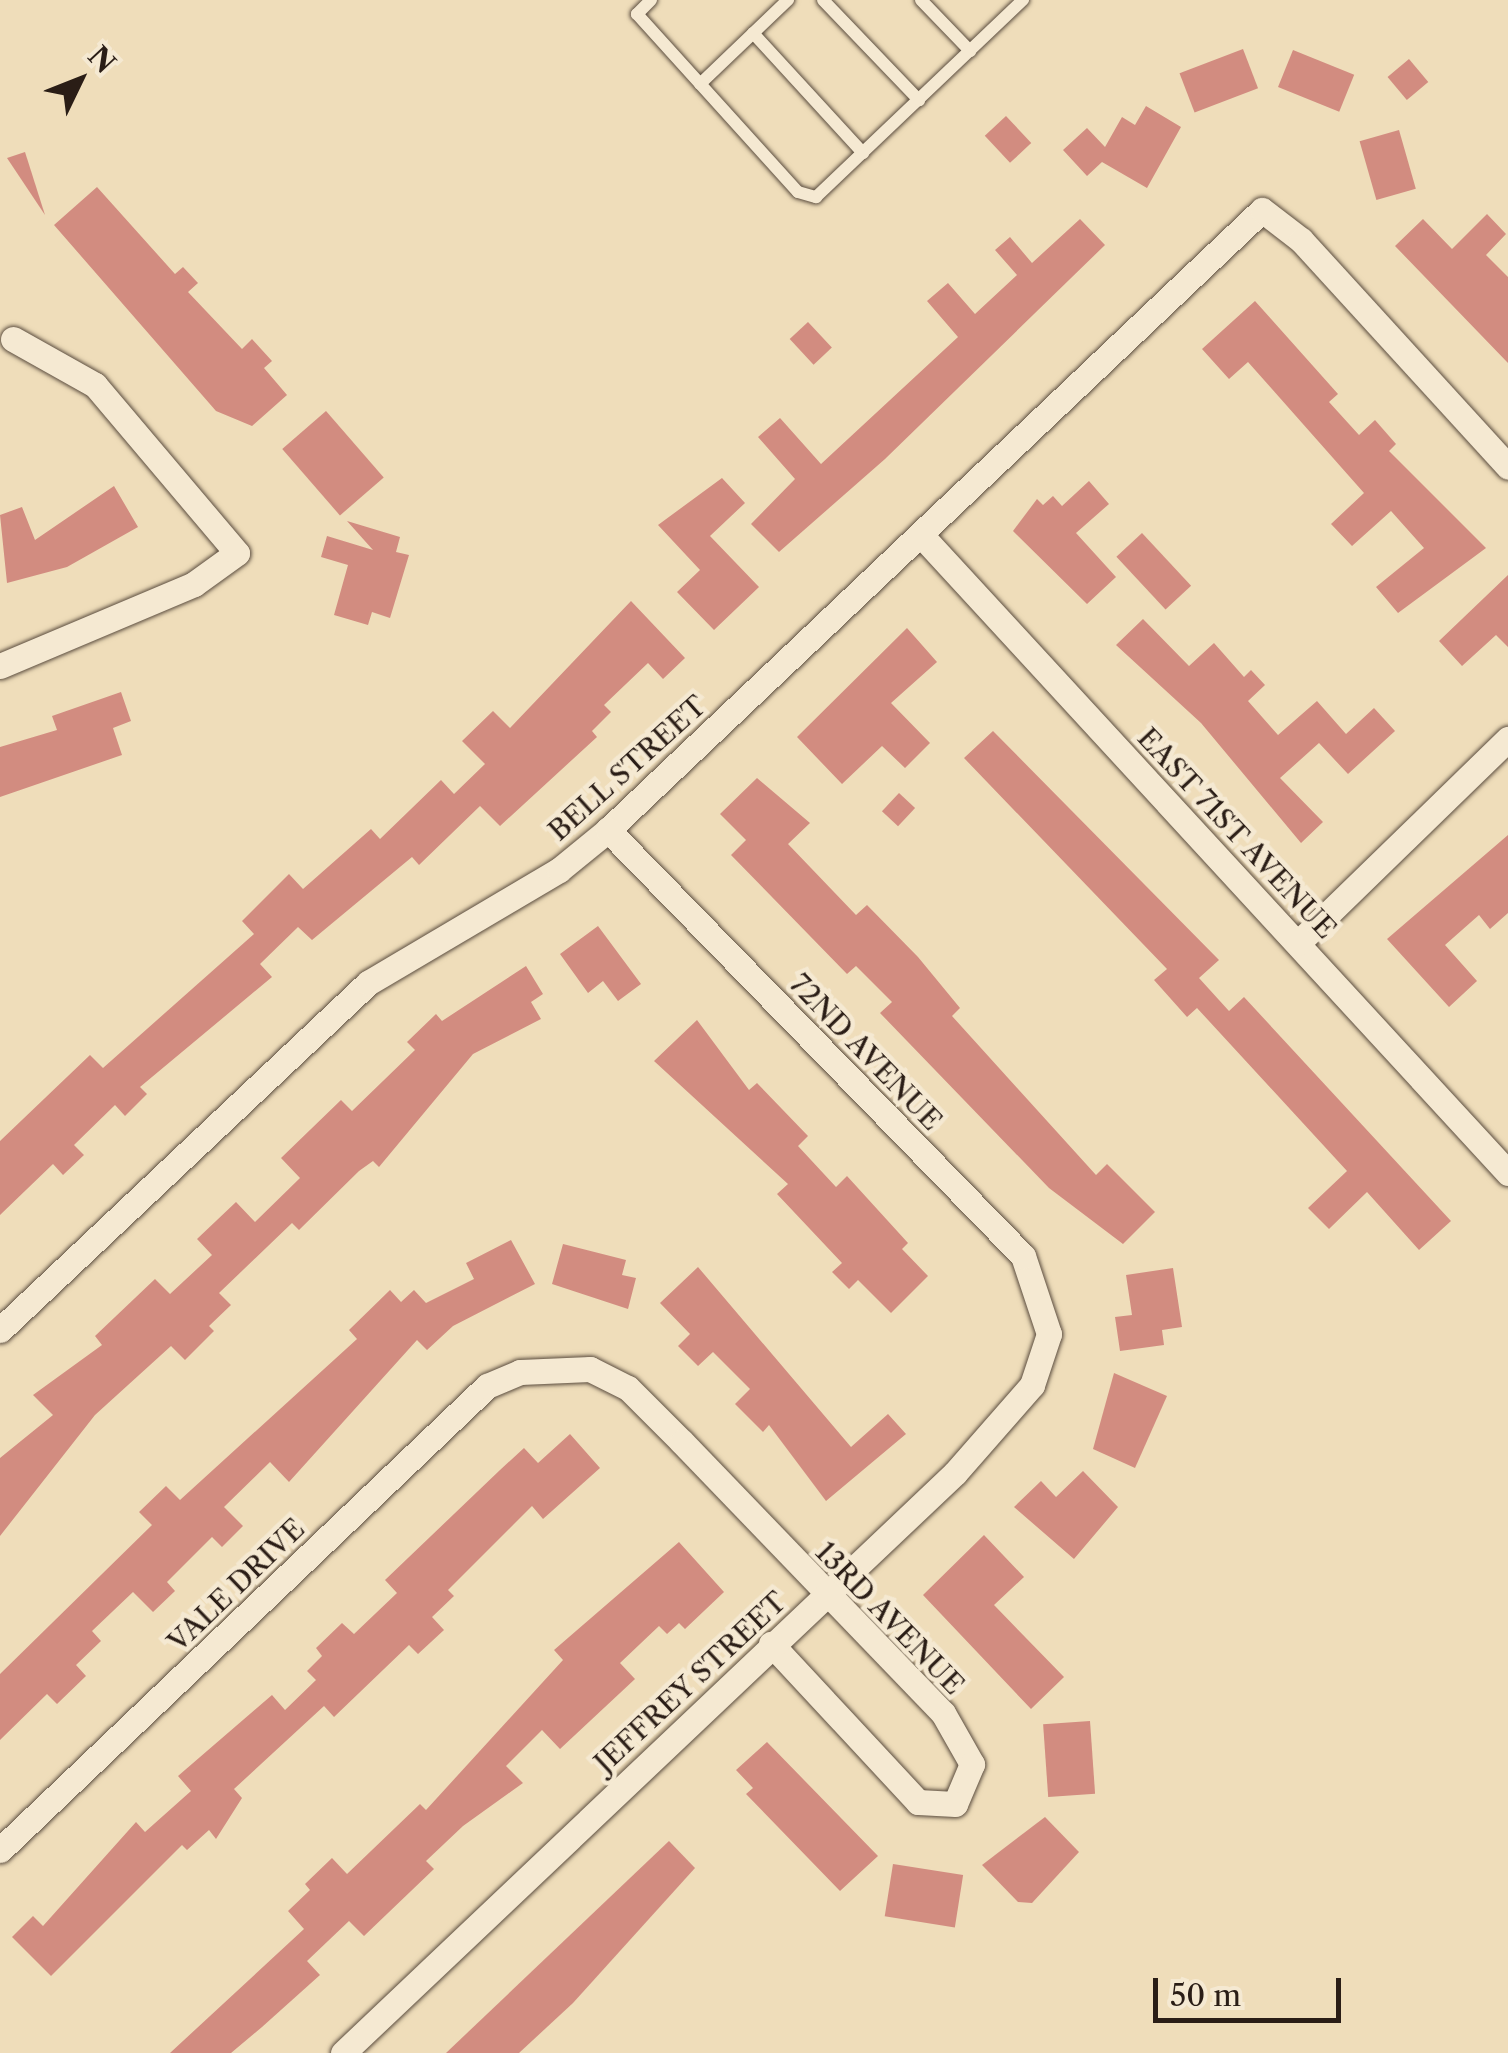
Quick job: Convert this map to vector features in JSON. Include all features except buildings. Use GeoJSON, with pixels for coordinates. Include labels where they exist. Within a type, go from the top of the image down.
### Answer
{"type":"FeatureCollection","features":[{"type":"Feature","properties":{"kind":"street","name":"BELL STREET"},"geometry":{"type":"LineString","coordinates":[[0,1330],[368,983],[608,830],[1262,210],[1301,240],[1508,467]]}},
{"type":"Feature","properties":{"kind":"street"},"geometry":{"type":"LineString","coordinates":[[0,666],[194,584],[238,552],[95,386],[14,339]]}},
{"type":"Feature","properties":{"kind":"street","name":"EAST 71ST AVENUE"},"geometry":{"type":"LineString","coordinates":[[921,534],[1508,1173]]}},
{"type":"Feature","properties":{"kind":"street"},"geometry":{"type":"LineString","coordinates":[[1298,943],[1508,739]]}},
{"type":"Feature","properties":{"kind":"street","name":"72ND AVENUE"},"geometry":{"type":"LineString","coordinates":[[608,830],[1023,1256],[1048,1334]]}},
{"type":"Feature","properties":{"kind":"street","name":"JEFFREY STREET"},"geometry":{"type":"LineString","coordinates":[[343,2053],[826,1596],[1032,1385],[1048,1334]]}},
{"type":"Feature","properties":{"kind":"street","name":"13RD AVENUE"},"geometry":{"type":"LineString","coordinates":[[520,1372],[590,1368],[628,1388],[826,1596],[944,1713],[972,1764],[956,1804],[918,1802],[771,1644]]}},
{"type":"Feature","properties":{"kind":"street","name":"VALE DRIVE"},"geometry":{"type":"LineString","coordinates":[[0,1850],[487,1386],[520,1372]]}},
{"type":"Feature","properties":{"kind":"lane"},"geometry":{"type":"LineString","coordinates":[[651,0],[637,14],[798,192],[816,196],[1023,0]]}},
{"type":"Feature","properties":{"kind":"lane"},"geometry":{"type":"LineString","coordinates":[[700,84],[788,0]]}},
{"type":"Feature","properties":{"kind":"lane"},"geometry":{"type":"LineString","coordinates":[[823,0],[920,100]]}},
{"type":"Feature","properties":{"kind":"lane"},"geometry":{"type":"LineString","coordinates":[[921,0],[970,51]]}},
{"type":"Feature","properties":{"kind":"lane"},"geometry":{"type":"LineString","coordinates":[[754,33],[863,153]]}}]}
